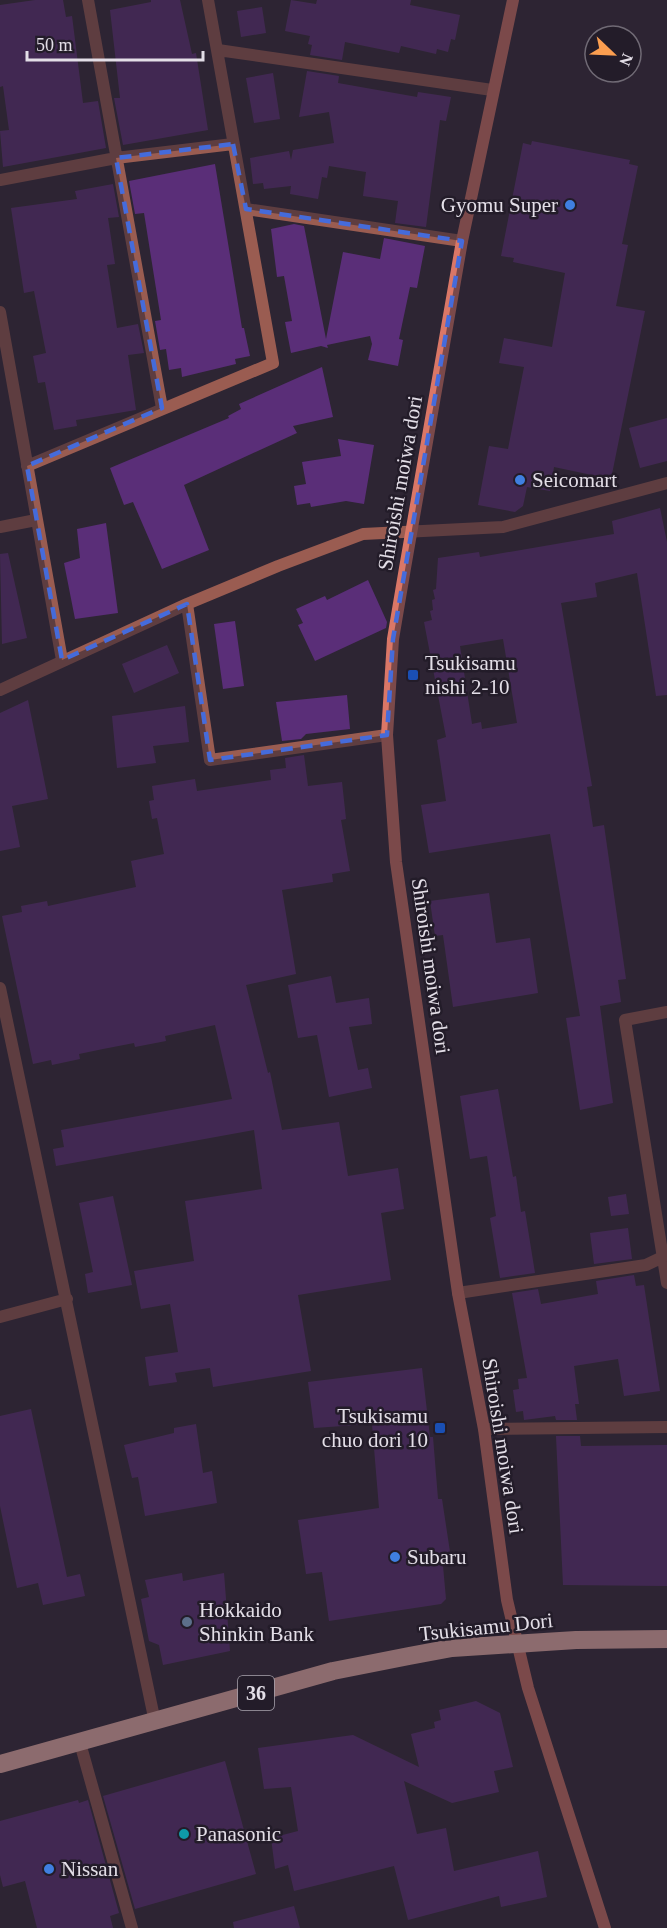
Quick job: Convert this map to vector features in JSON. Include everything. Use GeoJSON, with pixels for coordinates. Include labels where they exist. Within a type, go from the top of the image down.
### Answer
{"type":"FeatureCollection","features":[{"type":"Feature","properties":{"kind":"highway","name":"Tsukisamu Dori"},"geometry":{"type":"LineString","coordinates":[[0,1764],[333,1671],[453,1648],[667,1639]]}},
{"type":"Feature","properties":{"kind":"main road","name":"Shiroishi moiwa dori"},"geometry":{"type":"LineString","coordinates":[[513,0],[492,90],[462,241],[411,532],[393,639],[387,735],[396,862],[458,1293],[484,1429],[507,1600],[517,1644],[605,1928]]}},
{"type":"Feature","properties":{"kind":"street"},"geometry":{"type":"LineString","coordinates":[[88,0],[162,408]]}},
{"type":"Feature","properties":{"kind":"street"},"geometry":{"type":"LineString","coordinates":[[27,466],[273,363],[208,0]]}},
{"type":"Feature","properties":{"kind":"street"},"geometry":{"type":"LineString","coordinates":[[218,50],[492,90]]}},
{"type":"Feature","properties":{"kind":"street"},"geometry":{"type":"LineString","coordinates":[[0,180],[116,158],[233,144]]}},
{"type":"Feature","properties":{"kind":"street"},"geometry":{"type":"LineString","coordinates":[[246,209],[462,241]]}},
{"type":"Feature","properties":{"kind":"street"},"geometry":{"type":"LineString","coordinates":[[0,312],[62,660]]}},
{"type":"Feature","properties":{"kind":"street"},"geometry":{"type":"LineString","coordinates":[[0,690],[187,604],[363,534],[503,527],[667,483]]}},
{"type":"Feature","properties":{"kind":"street"},"geometry":{"type":"LineString","coordinates":[[0,527],[36,520]]}},
{"type":"Feature","properties":{"kind":"street"},"geometry":{"type":"LineString","coordinates":[[187,604],[210,760],[387,735]]}},
{"type":"Feature","properties":{"kind":"street"},"geometry":{"type":"LineString","coordinates":[[0,988],[155,1722]]}},
{"type":"Feature","properties":{"kind":"street"},"geometry":{"type":"LineString","coordinates":[[667,1012],[625,1020],[665,1255],[667,1283]]}},
{"type":"Feature","properties":{"kind":"street"},"geometry":{"type":"LineString","coordinates":[[458,1293],[646,1265],[665,1255]]}},
{"type":"Feature","properties":{"kind":"street"},"geometry":{"type":"LineString","coordinates":[[0,1317],[67,1299]]}},
{"type":"Feature","properties":{"kind":"street"},"geometry":{"type":"LineString","coordinates":[[484,1429],[667,1427]]}},
{"type":"Feature","properties":{"kind":"street"},"geometry":{"type":"LineString","coordinates":[[80,1743],[132,1928]]}},
{"type":"Feature","properties":{"kind":"highlighted area"},"geometry":{"type":"Polygon","coordinates":[[[233,144],[246,209],[462,241],[393,639],[387,735],[210,760],[187,604],[62,660],[27,466],[162,408],[116,158],[233,144]]]}},
{"type":"Feature","properties":{"kind":"building"},"geometry":{"type":"Polygon","coordinates":[[[35,0],[63,0],[66,17],[72,16],[83,103],[98,101],[106,148],[3,167],[0,131],[9,130],[3,86],[0,87],[0,5],[35,0]]]}},
{"type":"Feature","properties":{"kind":"building"},"geometry":{"type":"Polygon","coordinates":[[[151,0],[180,0],[192,54],[196,53],[208,130],[123,145],[114,98],[120,98],[110,10],[151,2],[151,0]]]}},
{"type":"Feature","properties":{"kind":"building"},"geometry":{"type":"Polygon","coordinates":[[[291,0],[316,4],[317,0],[411,0],[410,5],[460,15],[455,40],[451,39],[448,52],[437,49],[436,54],[401,46],[399,53],[345,42],[342,60],[310,55],[312,45],[308,44],[310,36],[285,31],[291,0]]]}},
{"type":"Feature","properties":{"kind":"building"},"geometry":{"type":"Polygon","coordinates":[[[262,7],[266,33],[241,37],[237,11],[262,7]]]}},
{"type":"Feature","properties":{"kind":"building"},"geometry":{"type":"Polygon","coordinates":[[[307,71],[339,76],[338,83],[417,97],[418,92],[451,97],[446,121],[440,120],[426,227],[395,223],[398,201],[363,196],[366,172],[329,166],[327,178],[322,177],[318,199],[290,194],[291,186],[264,189],[263,183],[253,184],[250,158],[289,151],[291,160],[293,150],[334,143],[329,112],[299,117],[307,71]]]}},
{"type":"Feature","properties":{"kind":"building"},"geometry":{"type":"Polygon","coordinates":[[[273,73],[280,119],[254,123],[246,78],[273,73]]]}},
{"type":"Feature","properties":{"kind":"building"},"geometry":{"type":"Polygon","coordinates":[[[532,141],[630,160],[629,164],[638,166],[622,244],[628,245],[616,306],[645,311],[611,479],[554,467],[550,491],[527,487],[523,506],[515,512],[478,505],[489,446],[508,449],[524,367],[499,363],[504,338],[552,347],[565,273],[513,262],[514,258],[501,256],[523,143],[531,145],[532,141]]]}},
{"type":"Feature","properties":{"kind":"building"},"geometry":{"type":"Polygon","coordinates":[[[215,164],[242,328],[244,328],[250,356],[235,359],[236,364],[182,377],[181,368],[169,370],[166,349],[160,350],[155,321],[161,320],[144,213],[135,214],[129,181],[215,164]]]}},
{"type":"Feature","properties":{"kind":"building"},"geometry":{"type":"Polygon","coordinates":[[[113,184],[119,217],[108,218],[115,264],[107,265],[117,328],[138,324],[144,353],[128,355],[136,410],[76,420],[77,426],[54,430],[45,382],[38,383],[33,356],[46,353],[34,291],[24,293],[11,208],[77,199],[75,191],[113,184]]]}},
{"type":"Feature","properties":{"kind":"building"},"geometry":{"type":"Polygon","coordinates":[[[294,224],[304,226],[326,339],[343,252],[380,259],[384,238],[425,246],[417,288],[410,287],[399,339],[403,340],[398,366],[368,360],[372,344],[370,336],[327,345],[328,348],[321,346],[291,353],[285,322],[292,321],[284,276],[277,277],[271,229],[294,224]]]}},
{"type":"Feature","properties":{"kind":"building"},"geometry":{"type":"Polygon","coordinates":[[[322,367],[333,417],[293,426],[297,433],[184,485],[209,550],[162,569],[133,502],[124,505],[110,468],[229,418],[228,416],[241,409],[239,404],[322,367]]]}},
{"type":"Feature","properties":{"kind":"building"},"geometry":{"type":"Polygon","coordinates":[[[667,418],[667,461],[640,468],[629,428],[667,418]]]}},
{"type":"Feature","properties":{"kind":"building"},"geometry":{"type":"Polygon","coordinates":[[[338,439],[374,445],[364,504],[346,501],[311,507],[310,503],[297,505],[294,486],[306,484],[302,462],[341,456],[338,439]]]}},
{"type":"Feature","properties":{"kind":"building"},"geometry":{"type":"Polygon","coordinates":[[[660,508],[667,542],[667,695],[656,696],[637,573],[595,583],[597,597],[561,603],[592,786],[587,787],[593,827],[604,825],[626,979],[618,980],[621,1002],[600,1006],[613,1103],[580,1110],[566,1018],[580,1016],[550,834],[429,853],[421,805],[446,801],[437,740],[446,737],[424,622],[432,620],[430,611],[433,610],[432,600],[435,599],[433,590],[436,589],[438,558],[479,552],[480,557],[614,534],[612,521],[660,508]],[[503,639],[460,646],[472,724],[481,722],[482,729],[517,723],[503,639]]]}},
{"type":"Feature","properties":{"kind":"building"},"geometry":{"type":"Polygon","coordinates":[[[106,523],[118,613],[75,619],[64,563],[80,558],[77,529],[106,523]]]}},
{"type":"Feature","properties":{"kind":"building"},"geometry":{"type":"Polygon","coordinates":[[[8,553],[27,638],[2,644],[0,554],[8,553]]]}},
{"type":"Feature","properties":{"kind":"building"},"geometry":{"type":"Polygon","coordinates":[[[368,580],[387,622],[386,628],[315,661],[298,625],[303,623],[296,609],[325,596],[327,600],[368,580]]]}},
{"type":"Feature","properties":{"kind":"building"},"geometry":{"type":"Polygon","coordinates":[[[235,621],[244,686],[223,689],[214,624],[235,621]]]}},
{"type":"Feature","properties":{"kind":"building"},"geometry":{"type":"Polygon","coordinates":[[[167,645],[179,673],[134,693],[122,664],[167,645]]]}},
{"type":"Feature","properties":{"kind":"building"},"geometry":{"type":"Polygon","coordinates":[[[347,695],[350,729],[306,734],[301,739],[282,741],[276,702],[347,695]]]}},
{"type":"Feature","properties":{"kind":"building"},"geometry":{"type":"Polygon","coordinates":[[[28,700],[48,799],[12,806],[20,847],[0,851],[0,713],[28,700]]]}},
{"type":"Feature","properties":{"kind":"building"},"geometry":{"type":"Polygon","coordinates":[[[185,706],[189,742],[153,746],[156,763],[117,768],[112,716],[185,706]]]}},
{"type":"Feature","properties":{"kind":"building"},"geometry":{"type":"Polygon","coordinates":[[[304,755],[308,786],[342,782],[346,819],[341,820],[350,871],[332,874],[333,882],[282,890],[296,974],[246,985],[268,1073],[270,1072],[282,1130],[339,1122],[348,1176],[398,1168],[404,1209],[381,1213],[391,1280],[298,1295],[311,1371],[213,1387],[210,1368],[175,1373],[177,1382],[149,1386],[145,1357],[178,1352],[170,1304],[141,1309],[134,1271],[194,1261],[185,1201],[262,1189],[254,1130],[56,1166],[53,1149],[64,1147],[61,1130],[232,1099],[215,1025],[165,1036],[166,1041],[135,1047],[134,1043],[79,1054],[80,1059],[52,1065],[51,1060],[33,1064],[2,916],[22,912],[21,906],[47,901],[48,906],[136,887],[131,861],[164,854],[157,818],[152,819],[149,801],[154,800],[152,786],[195,779],[197,791],[271,780],[270,770],[286,768],[285,758],[304,755]]]}},
{"type":"Feature","properties":{"kind":"building"},"geometry":{"type":"Polygon","coordinates":[[[489,893],[496,943],[530,938],[538,993],[453,1007],[443,935],[435,936],[430,901],[489,893]]]}},
{"type":"Feature","properties":{"kind":"building"},"geometry":{"type":"Polygon","coordinates":[[[331,976],[336,1003],[369,998],[372,1024],[349,1027],[358,1070],[368,1068],[372,1088],[329,1097],[317,1035],[298,1038],[288,985],[331,976]]]}},
{"type":"Feature","properties":{"kind":"building"},"geometry":{"type":"Polygon","coordinates":[[[498,1089],[513,1177],[516,1176],[521,1212],[525,1211],[535,1273],[500,1278],[490,1218],[496,1216],[487,1156],[470,1159],[460,1096],[498,1089]]]}},
{"type":"Feature","properties":{"kind":"building"},"geometry":{"type":"Polygon","coordinates":[[[626,1194],[629,1214],[611,1216],[608,1197],[626,1194]]]}},
{"type":"Feature","properties":{"kind":"building"},"geometry":{"type":"Polygon","coordinates":[[[113,1196],[132,1285],[88,1293],[85,1274],[93,1272],[79,1203],[113,1196]]]}},
{"type":"Feature","properties":{"kind":"building"},"geometry":{"type":"Polygon","coordinates":[[[628,1228],[632,1259],[594,1264],[590,1233],[628,1228]]]}},
{"type":"Feature","properties":{"kind":"building"},"geometry":{"type":"Polygon","coordinates":[[[634,1275],[636,1286],[644,1285],[660,1391],[624,1396],[618,1359],[574,1366],[579,1404],[575,1404],[577,1420],[556,1420],[555,1416],[524,1420],[523,1411],[516,1412],[513,1390],[519,1389],[518,1379],[527,1378],[512,1293],[538,1289],[541,1304],[598,1294],[596,1281],[634,1275]]]}},
{"type":"Feature","properties":{"kind":"building"},"geometry":{"type":"Polygon","coordinates":[[[422,1368],[430,1437],[433,1437],[438,1499],[442,1499],[452,1565],[443,1566],[446,1599],[441,1604],[329,1621],[322,1572],[306,1574],[298,1520],[379,1508],[372,1424],[314,1428],[308,1382],[422,1368]]]}},
{"type":"Feature","properties":{"kind":"building"},"geometry":{"type":"Polygon","coordinates":[[[31,1409],[67,1577],[80,1574],[85,1596],[43,1605],[38,1583],[17,1588],[0,1506],[0,1416],[31,1409]]]}},
{"type":"Feature","properties":{"kind":"building"},"geometry":{"type":"Polygon","coordinates":[[[196,1424],[203,1473],[212,1471],[217,1503],[145,1516],[138,1477],[132,1478],[124,1445],[174,1433],[174,1428],[196,1424]]]}},
{"type":"Feature","properties":{"kind":"building"},"geometry":{"type":"Polygon","coordinates":[[[556,1436],[580,1436],[581,1446],[667,1445],[667,1586],[563,1585],[556,1436]]]}},
{"type":"Feature","properties":{"kind":"building"},"geometry":{"type":"Polygon","coordinates":[[[182,1573],[183,1581],[224,1573],[230,1651],[163,1665],[159,1645],[149,1641],[141,1599],[149,1597],[145,1580],[182,1573]]]}},
{"type":"Feature","properties":{"kind":"building"},"geometry":{"type":"Polygon","coordinates":[[[476,1701],[500,1713],[513,1767],[494,1771],[499,1792],[452,1803],[404,1781],[417,1834],[446,1828],[454,1871],[538,1851],[547,1897],[501,1907],[499,1896],[408,1920],[394,1866],[294,1891],[288,1865],[275,1869],[271,1838],[298,1831],[291,1787],[264,1789],[258,1748],[353,1735],[419,1767],[411,1734],[435,1728],[434,1722],[441,1720],[439,1710],[476,1701]]]}},
{"type":"Feature","properties":{"kind":"building","name":"Panasonic"},"geometry":{"type":"Polygon","coordinates":[[[225,1761],[256,1874],[135,1909],[103,1796],[225,1761]]]}},
{"type":"Feature","properties":{"kind":"building","name":"Nissan"},"geometry":{"type":"Polygon","coordinates":[[[78,1800],[79,1803],[88,1800],[119,1913],[110,1916],[113,1928],[37,1928],[25,1881],[3,1887],[0,1875],[0,1821],[78,1800]]]}},
{"type":"Feature","properties":{"kind":"building"},"geometry":{"type":"Polygon","coordinates":[[[294,1906],[300,1928],[234,1928],[233,1922],[294,1906]]]}},
{"type":"Feature","properties":{"kind":"place","name":"Gyomu Super"},"geometry":{"type":"Point","coordinates":[570,205]}},
{"type":"Feature","properties":{"kind":"place","name":"Seicomart"},"geometry":{"type":"Point","coordinates":[520,480]}},
{"type":"Feature","properties":{"kind":"place","name":"Tsukisamu nishi 2-10"},"geometry":{"type":"Point","coordinates":[413,675]}},
{"type":"Feature","properties":{"kind":"place","name":"Tsukisamu chuo dori 10"},"geometry":{"type":"Point","coordinates":[440,1428]}},
{"type":"Feature","properties":{"kind":"place","name":"Subaru"},"geometry":{"type":"Point","coordinates":[395,1557]}},
{"type":"Feature","properties":{"kind":"place","name":"Hokkaido Shinkin Bank"},"geometry":{"type":"Point","coordinates":[187,1622]}},
{"type":"Feature","properties":{"kind":"place","name":"Panasonic"},"geometry":{"type":"Point","coordinates":[184,1834]}},
{"type":"Feature","properties":{"kind":"place","name":"Nissan"},"geometry":{"type":"Point","coordinates":[49,1869]}}]}
